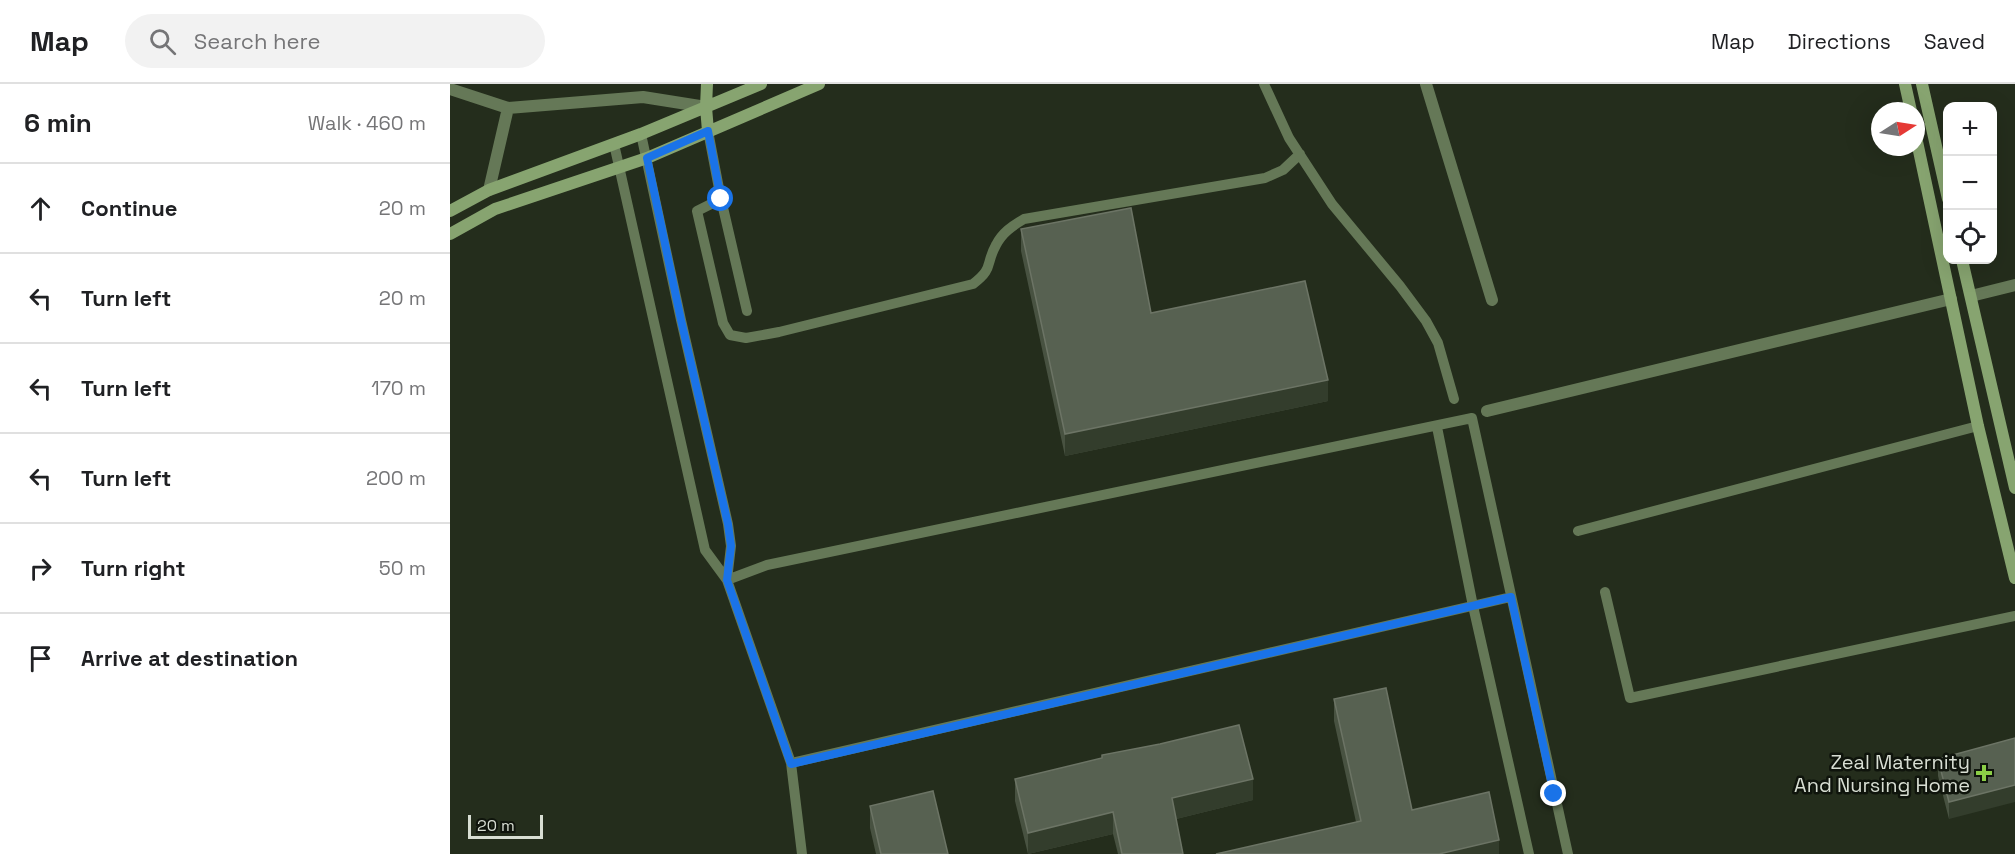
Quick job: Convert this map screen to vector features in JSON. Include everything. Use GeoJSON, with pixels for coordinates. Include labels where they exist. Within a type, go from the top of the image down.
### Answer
{"type":"FeatureCollection","features":[{"type":"Feature","properties":{"kind":"main road"},"geometry":{"type":"LineString","coordinates":[[707,84],[708,131]]}},
{"type":"Feature","properties":{"kind":"main road"},"geometry":{"type":"LineString","coordinates":[[450,211],[489,190],[641,134],[761,84]]}},
{"type":"Feature","properties":{"kind":"main road"},"geometry":{"type":"LineString","coordinates":[[450,234],[495,209],[647,158],[819,84]]}},
{"type":"Feature","properties":{"kind":"main road"},"geometry":{"type":"LineString","coordinates":[[1905,84],[1909,102]]}},
{"type":"Feature","properties":{"kind":"main road"},"geometry":{"type":"LineString","coordinates":[[1922,84],[1943,181]]}},
{"type":"Feature","properties":{"kind":"main road"},"geometry":{"type":"LineString","coordinates":[[1920,156],[1978,426],[2015,578]]}},
{"type":"Feature","properties":{"kind":"main road"},"geometry":{"type":"LineString","coordinates":[[1963,264],[2012,465],[2015,488]]}},
{"type":"Feature","properties":{"kind":"street"},"geometry":{"type":"LineString","coordinates":[[1426,84],[1492,300]]}},
{"type":"Feature","properties":{"kind":"street"},"geometry":{"type":"LineString","coordinates":[[458,89],[508,108],[644,97],[706,107]]}},
{"type":"Feature","properties":{"kind":"street"},"geometry":{"type":"LineString","coordinates":[[489,190],[508,108]]}},
{"type":"Feature","properties":{"kind":"street"},"geometry":{"type":"LineString","coordinates":[[1971,296],[2015,285]]}},
{"type":"Feature","properties":{"kind":"street"},"geometry":{"type":"LineString","coordinates":[[1487,411],[1951,299]]}},
{"type":"Feature","properties":{"kind":"lane"},"geometry":{"type":"LineString","coordinates":[[1264,84],[1289,138],[1332,204],[1426,321],[1438,343],[1454,399]]}},
{"type":"Feature","properties":{"kind":"lane"},"geometry":{"type":"LineString","coordinates":[[708,131],[747,311]]}},
{"type":"Feature","properties":{"kind":"lane"},"geometry":{"type":"LineString","coordinates":[[641,134],[728,524],[731,546],[727,580]]}},
{"type":"Feature","properties":{"kind":"lane"},"geometry":{"type":"LineString","coordinates":[[614,144],[705,550],[727,580],[791,764],[802,854]]}},
{"type":"Feature","properties":{"kind":"lane"},"geometry":{"type":"LineString","coordinates":[[721,199],[697,211],[723,323],[730,335],[746,338],[973,284],[986,274],[996,244],[1009,228],[1024,219],[1265,178],[1283,170],[1300,154]]}},
{"type":"Feature","properties":{"kind":"lane"},"geometry":{"type":"LineString","coordinates":[[727,580],[768,565],[1472,418],[1568,854]]}},
{"type":"Feature","properties":{"kind":"lane"},"geometry":{"type":"LineString","coordinates":[[1578,531],[1978,426]]}},
{"type":"Feature","properties":{"kind":"lane"},"geometry":{"type":"LineString","coordinates":[[1437,427],[1473,606],[1529,854]]}},
{"type":"Feature","properties":{"kind":"lane"},"geometry":{"type":"LineString","coordinates":[[1605,592],[1630,698],[2015,616]]}},
{"type":"Feature","properties":{"kind":"lane"},"geometry":{"type":"LineString","coordinates":[[791,764],[1511,597]]}},
{"type":"Feature","properties":{"kind":"building"},"geometry":{"type":"Polygon","coordinates":[[[1131,208],[1151,313],[1305,281],[1328,380],[1065,434],[1021,229],[1131,208]]]}},
{"type":"Feature","properties":{"kind":"building"},"geometry":{"type":"Polygon","coordinates":[[[1386,688],[1412,810],[1489,792],[1499,840],[1439,854],[1216,854],[1361,821],[1334,699],[1386,688]]]}},
{"type":"Feature","properties":{"kind":"building"},"geometry":{"type":"Polygon","coordinates":[[[1239,725],[1253,779],[1172,798],[1183,854],[1122,854],[1113,812],[1028,833],[1015,779],[1102,758],[1102,755],[1239,725]]]}},
{"type":"Feature","properties":{"kind":"building"},"geometry":{"type":"Polygon","coordinates":[[[2015,738],[2015,785],[1949,802],[1938,759],[2015,738]]]}},
{"type":"Feature","properties":{"kind":"building"},"geometry":{"type":"Polygon","coordinates":[[[933,791],[948,854],[881,854],[870,806],[933,791]]]}},
{"type":"Feature","properties":{"kind":"place","name":"Zeal Maternity And Nursing Home"},"geometry":{"type":"Point","coordinates":[1984,773]}},
{"type":"Feature","properties":{"kind":"route"},"geometry":{"type":"LineString","coordinates":[[721,199],[708,131],[647,158],[681,320],[728,524],[731,546],[727,580],[791,764],[1511,597],[1554,794]]}}]}
